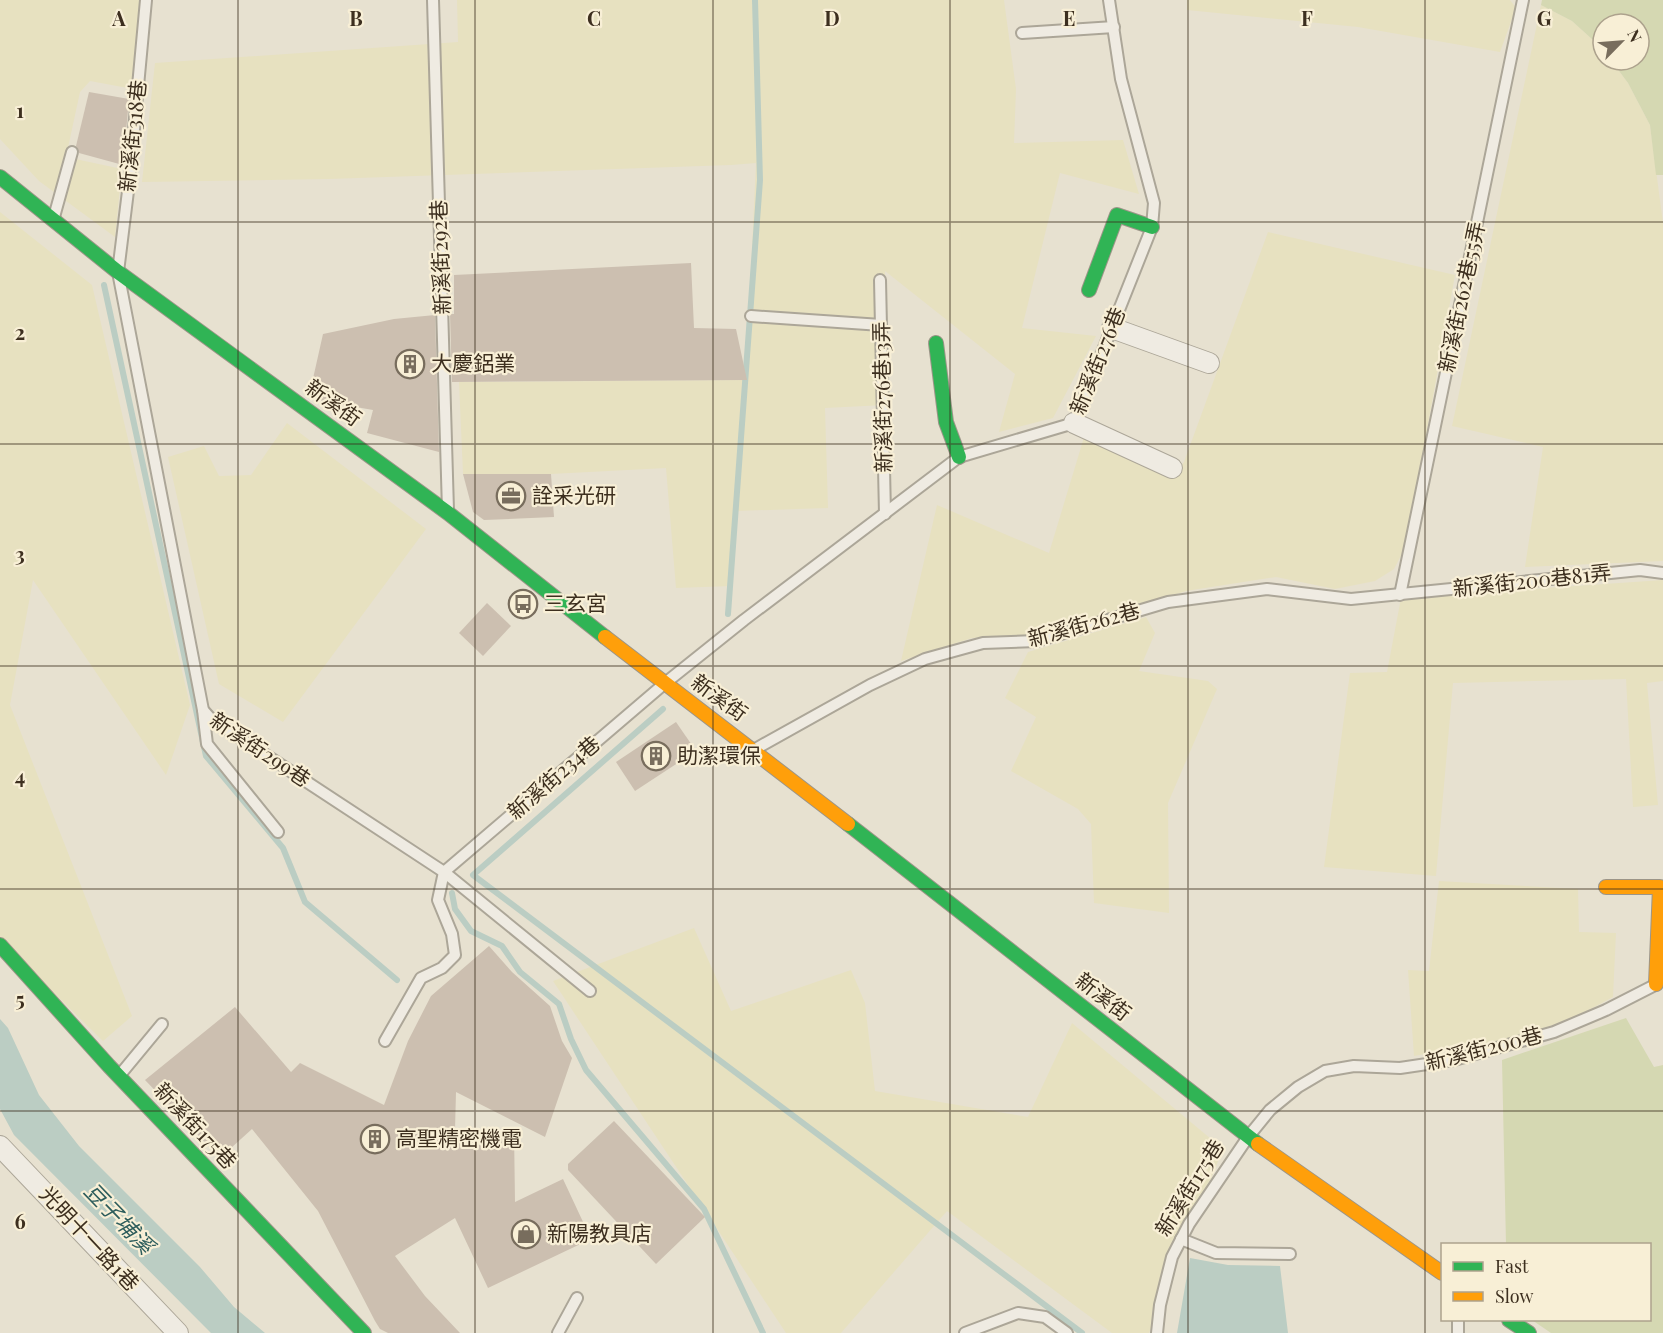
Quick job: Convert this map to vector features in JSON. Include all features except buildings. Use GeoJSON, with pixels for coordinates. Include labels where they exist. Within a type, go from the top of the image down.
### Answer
{"type":"FeatureCollection","features":[{"type":"Feature","properties":{"kind":"street","name":"新溪街"},"geometry":{"type":"LineString","coordinates":[[0,177],[118,272],[448,513],[664,684],[754,750],[1248,1137],[1441,1272]]}},
{"type":"Feature","properties":{"kind":"street"},"geometry":{"type":"LineString","coordinates":[[1089,290],[1117,215],[1152,226]]}},
{"type":"Feature","properties":{"kind":"street"},"geometry":{"type":"LineString","coordinates":[[1112,328],[1209,363]]}},
{"type":"Feature","properties":{"kind":"street"},"geometry":{"type":"LineString","coordinates":[[936,343],[946,422],[959,457]]}},
{"type":"Feature","properties":{"kind":"street"},"geometry":{"type":"LineString","coordinates":[[1074,423],[1172,468]]}},
{"type":"Feature","properties":{"kind":"street"},"geometry":{"type":"LineString","coordinates":[[1606,887],[1660,887],[1659,982]]}},
{"type":"Feature","properties":{"kind":"street","name":"新溪街175巷"},"geometry":{"type":"LineString","coordinates":[[0,945],[119,1077],[364,1333]]}},
{"type":"Feature","properties":{"kind":"street","name":"光明十一路1巷"},"geometry":{"type":"LineString","coordinates":[[0,1146],[178,1333]]}},
{"type":"Feature","properties":{"kind":"street"},"geometry":{"type":"LineString","coordinates":[[1510,1321],[1528,1333]]}},
{"type":"Feature","properties":{"kind":"lane","name":"新溪街318巷"},"geometry":{"type":"LineString","coordinates":[[118,272],[129,183],[146,0]]}},
{"type":"Feature","properties":{"kind":"lane","name":"新溪街292巷"},"geometry":{"type":"LineString","coordinates":[[434,0],[448,513]]}},
{"type":"Feature","properties":{"kind":"lane","name":"新溪街276巷"},"geometry":{"type":"LineString","coordinates":[[664,684],[959,457],[1074,423],[1152,226],[1154,203],[1121,79],[1109,0]]}},
{"type":"Feature","properties":{"kind":"lane","name":"新溪街262巷55弄"},"geometry":{"type":"LineString","coordinates":[[1400,595],[1523,0]]}},
{"type":"Feature","properties":{"kind":"lane"},"geometry":{"type":"LineString","coordinates":[[1022,33],[1114,27]]}},
{"type":"Feature","properties":{"kind":"lane"},"geometry":{"type":"LineString","coordinates":[[54,220],[72,152]]}},
{"type":"Feature","properties":{"kind":"lane","name":"新溪街299巷"},"geometry":{"type":"LineString","coordinates":[[118,272],[203,710],[221,725],[444,872],[590,991]]}},
{"type":"Feature","properties":{"kind":"lane","name":"新溪街276巷13弄"},"geometry":{"type":"LineString","coordinates":[[880,280],[885,514]]}},
{"type":"Feature","properties":{"kind":"lane"},"geometry":{"type":"LineString","coordinates":[[751,316],[881,326]]}},
{"type":"Feature","properties":{"kind":"lane","name":"新溪街200巷81弄"},"geometry":{"type":"LineString","coordinates":[[1400,595],[1640,570],[1663,573]]}},
{"type":"Feature","properties":{"kind":"lane","name":"新溪街262巷"},"geometry":{"type":"LineString","coordinates":[[754,750],[870,685],[925,659],[983,643],[1037,641],[1168,602],[1267,589],[1351,598],[1400,595]]}},
{"type":"Feature","properties":{"kind":"lane","name":"新溪街234巷"},"geometry":{"type":"LineString","coordinates":[[444,872],[664,684]]}},
{"type":"Feature","properties":{"kind":"lane"},"geometry":{"type":"LineString","coordinates":[[203,710],[207,744],[278,832]]}},
{"type":"Feature","properties":{"kind":"lane"},"geometry":{"type":"LineString","coordinates":[[385,1041],[421,978],[442,968],[455,955],[453,934],[438,900],[444,872]]}},
{"type":"Feature","properties":{"kind":"lane","name":"新溪街200巷"},"geometry":{"type":"LineString","coordinates":[[1248,1137],[1270,1110],[1298,1087],[1325,1071],[1354,1066],[1400,1068],[1454,1060],[1554,1032],[1606,1010],[1659,982]]}},
{"type":"Feature","properties":{"kind":"lane"},"geometry":{"type":"LineString","coordinates":[[119,1077],[162,1024]]}},
{"type":"Feature","properties":{"kind":"lane","name":"新溪街175巷"},"geometry":{"type":"LineString","coordinates":[[1157,1333],[1160,1305],[1172,1257],[1189,1224],[1248,1137]]}},
{"type":"Feature","properties":{"kind":"lane"},"geometry":{"type":"LineString","coordinates":[[1181,1239],[1216,1253],[1290,1254]]}},
{"type":"Feature","properties":{"kind":"lane"},"geometry":{"type":"LineString","coordinates":[[558,1333],[577,1298]]}},
{"type":"Feature","properties":{"kind":"lane"},"geometry":{"type":"LineString","coordinates":[[965,1333],[1018,1313],[1045,1317],[1067,1333]]}},
{"type":"Feature","properties":{"kind":"shaded area"},"geometry":{"type":"Polygon","coordinates":[[[0,0],[142,0],[133,89],[90,81],[80,92],[66,157],[122,169],[115,237],[39,181],[0,139],[0,0]]]}},
{"type":"Feature","properties":{"kind":"shaded area"},"geometry":{"type":"Polygon","coordinates":[[[457,0],[1004,0],[1016,89],[1014,143],[1123,140],[1139,194],[1060,173],[1022,328],[1096,336],[1053,418],[999,432],[1015,374],[885,271],[885,405],[825,408],[828,508],[735,511],[732,586],[676,588],[666,468],[551,474],[463,474],[459,382],[746,380],[756,163],[329,179],[142,182],[155,63],[458,42],[457,0]]]}},
{"type":"Feature","properties":{"kind":"shaded area"},"geometry":{"type":"Polygon","coordinates":[[[1187,0],[1510,0],[1516,8],[1500,52],[1358,27],[1187,10],[1187,0]]]}},
{"type":"Feature","properties":{"kind":"shaded area"},"geometry":{"type":"Polygon","coordinates":[[[1541,5],[1572,21],[1591,38],[1591,72],[1620,72],[1650,125],[1663,223],[1663,561],[1525,567],[1543,447],[1452,426],[1541,5]]]}},
{"type":"Feature","properties":{"kind":"shaded area"},"geometry":{"type":"Polygon","coordinates":[[[0,212],[92,285],[190,705],[166,775],[33,580],[10,705],[132,1016],[103,1041],[0,940],[0,212]]]}},
{"type":"Feature","properties":{"kind":"shaded area"},"geometry":{"type":"Polygon","coordinates":[[[1268,232],[1455,275],[1406,546],[1394,569],[1375,581],[1335,589],[1276,577],[1186,591],[1074,626],[1035,635],[972,638],[901,661],[937,505],[1049,553],[1085,434],[1171,479],[1184,462],[1268,232]]]}},
{"type":"Feature","properties":{"kind":"shaded area"},"geometry":{"type":"Polygon","coordinates":[[[287,423],[426,529],[283,722],[219,684],[168,457],[204,446],[219,476],[251,475],[287,423]]]}},
{"type":"Feature","properties":{"kind":"shaded area"},"geometry":{"type":"Polygon","coordinates":[[[1663,580],[1663,681],[1647,683],[1658,805],[1633,807],[1626,679],[1453,683],[1436,876],[1324,867],[1350,673],[1387,672],[1401,598],[1663,580]]]}},
{"type":"Feature","properties":{"kind":"shaded area"},"geometry":{"type":"Polygon","coordinates":[[[1146,617],[1155,633],[1139,671],[1208,681],[1217,689],[1168,803],[1169,913],[1094,903],[1091,824],[1078,809],[1011,771],[1036,717],[1005,698],[1028,652],[1146,617]]]}},
{"type":"Feature","properties":{"kind":"shaded area"},"geometry":{"type":"Polygon","coordinates":[[[1439,881],[1578,889],[1579,932],[1616,933],[1613,997],[1576,1017],[1519,1037],[1414,1056],[1408,970],[1429,971],[1439,881]]]}},
{"type":"Feature","properties":{"kind":"shaded area"},"geometry":{"type":"Polygon","coordinates":[[[694,928],[731,1011],[851,970],[865,1003],[875,1091],[1028,1117],[1072,1023],[1223,1149],[1149,1333],[1112,1333],[947,1211],[841,1333],[786,1333],[553,981],[694,928]]]}},
{"type":"Feature","properties":{"kind":"green space"},"geometry":{"type":"Polygon","coordinates":[[[1542,0],[1663,0],[1663,175],[1656,175],[1650,125],[1620,72],[1651,72],[1651,12],[1591,12],[1591,38],[1572,21],[1541,5],[1542,0]]]}},
{"type":"Feature","properties":{"kind":"green space"},"geometry":{"type":"Polygon","coordinates":[[[1626,1018],[1654,1067],[1663,1065],[1663,1333],[1551,1333],[1533,1321],[1651,1321],[1651,1243],[1506,1243],[1502,1060],[1626,1018]]]}},
{"type":"Feature","properties":{"kind":"water","name":"豆子埔溪"},"geometry":{"type":"Polygon","coordinates":[[[0,1019],[8,1028],[39,1095],[79,1146],[200,1267],[234,1307],[265,1333],[211,1333],[14,1135],[0,1109],[0,1019]]]}},
{"type":"Feature","properties":{"kind":"water"},"geometry":{"type":"Polygon","coordinates":[[[1190,1258],[1228,1265],[1280,1266],[1288,1333],[1177,1333],[1190,1258]]]}},
{"type":"Feature","properties":{"kind":"waterway"},"geometry":{"type":"LineString","coordinates":[[728,614],[760,180],[755,0]]}},
{"type":"Feature","properties":{"kind":"waterway"},"geometry":{"type":"LineString","coordinates":[[104,285],[206,756],[283,848],[305,902],[397,980]]}},
{"type":"Feature","properties":{"kind":"waterway"},"geometry":{"type":"LineString","coordinates":[[663,709],[473,875],[1082,1333]]}},
{"type":"Feature","properties":{"kind":"waterway"},"geometry":{"type":"LineString","coordinates":[[452,893],[455,909],[471,931],[502,946],[520,972],[559,1004],[571,1039],[586,1070],[704,1209],[763,1333]]}},
{"type":"Feature","properties":{"kind":"traffic: fast"},"geometry":{"type":"LineString","coordinates":[[0,177],[118,272],[448,513],[605,637]]}},
{"type":"Feature","properties":{"kind":"traffic: fast"},"geometry":{"type":"LineString","coordinates":[[1089,290],[1117,215],[1152,227]]}},
{"type":"Feature","properties":{"kind":"traffic: fast"},"geometry":{"type":"LineString","coordinates":[[936,343],[946,422],[959,457]]}},
{"type":"Feature","properties":{"kind":"traffic: fast"},"geometry":{"type":"LineString","coordinates":[[848,824],[1258,1144]]}},
{"type":"Feature","properties":{"kind":"traffic: fast"},"geometry":{"type":"LineString","coordinates":[[0,945],[109,1066],[364,1333]]}},
{"type":"Feature","properties":{"kind":"traffic: fast"},"geometry":{"type":"LineString","coordinates":[[1511,1321],[1529,1333]]}},
{"type":"Feature","properties":{"kind":"traffic: slow"},"geometry":{"type":"LineString","coordinates":[[605,637],[848,824]]}},
{"type":"Feature","properties":{"kind":"traffic: slow"},"geometry":{"type":"LineString","coordinates":[[1606,887],[1660,887],[1656,984]]}},
{"type":"Feature","properties":{"kind":"traffic: slow"},"geometry":{"type":"LineString","coordinates":[[1258,1144],[1441,1272]]}},
{"type":"Feature","properties":{"kind":"place","name":"大慶鋁業"},"geometry":{"type":"Point","coordinates":[410,364]}},
{"type":"Feature","properties":{"kind":"place","name":"詮采光研"},"geometry":{"type":"Point","coordinates":[511,496]}},
{"type":"Feature","properties":{"kind":"place","name":"三玄宮"},"geometry":{"type":"Point","coordinates":[523,604]}},
{"type":"Feature","properties":{"kind":"place","name":"助潔環保"},"geometry":{"type":"Point","coordinates":[656,756]}},
{"type":"Feature","properties":{"kind":"place","name":"高聖精密機電"},"geometry":{"type":"Point","coordinates":[375,1139]}},
{"type":"Feature","properties":{"kind":"place","name":"新陽教具店"},"geometry":{"type":"Point","coordinates":[526,1234]}}]}
